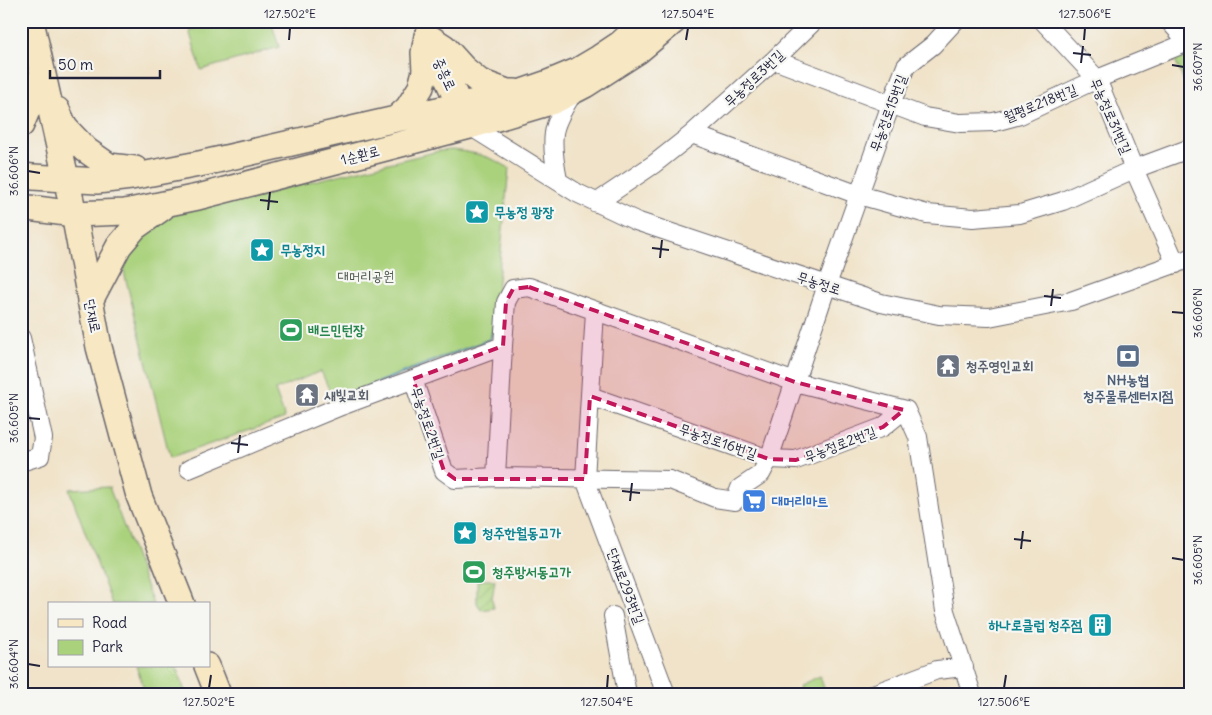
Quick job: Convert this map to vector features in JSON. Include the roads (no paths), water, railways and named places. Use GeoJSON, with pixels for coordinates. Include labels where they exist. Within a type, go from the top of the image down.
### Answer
{"type":"FeatureCollection","features":[{"type":"Feature","properties":{"kind":"street","name":"단재로"},"geometry":{"type":"LineString","coordinates":[[31,21],[74,214],[99,347],[139,496],[181,602]]}},
{"type":"Feature","properties":{"kind":"street","name":"1순환로"},"geometry":{"type":"LineString","coordinates":[[21,207],[74,214],[125,212],[198,197],[280,176],[465,116],[577,71],[620,44],[645,21]]}},
{"type":"Feature","properties":{"kind":"street","name":"1순환로"},"geometry":{"type":"LineString","coordinates":[[21,176],[97,181],[131,177],[204,163],[396,118],[465,116],[554,101],[611,70],[674,21]]}},
{"type":"Feature","properties":{"kind":"street","name":"무농정로3번길"},"geometry":{"type":"LineString","coordinates":[[596,202],[654,164],[692,134],[814,21]]}},
{"type":"Feature","properties":{"kind":"street","name":"무농정로15번길"},"geometry":{"type":"LineString","coordinates":[[827,285],[906,66],[932,45],[955,21]]}},
{"type":"Feature","properties":{"kind":"street","name":"무농정로31번길"},"geometry":{"type":"LineString","coordinates":[[1043,21],[1097,79],[1134,169],[1183,261]]}},
{"type":"Feature","properties":{"kind":"street","name":"월평로218번길"},"geometry":{"type":"LineString","coordinates":[[774,60],[924,117],[960,123],[994,122],[1020,115],[1097,79],[1181,45],[1189,39],[1169,21]]}},
{"type":"Feature","properties":{"kind":"street"},"geometry":{"type":"LineString","coordinates":[[424,29],[444,47],[462,68],[480,82],[507,92],[522,92]]}},
{"type":"Feature","properties":{"kind":"street"},"geometry":{"type":"LineString","coordinates":[[396,118],[408,108],[421,87],[425,71],[424,29]]}},
{"type":"Feature","properties":{"kind":"street","name":"중흥로"},"geometry":{"type":"LineString","coordinates":[[424,29],[465,116]]}},
{"type":"Feature","properties":{"kind":"street"},"geometry":{"type":"LineString","coordinates":[[21,125],[42,75]]}},
{"type":"Feature","properties":{"kind":"street"},"geometry":{"type":"LineString","coordinates":[[42,75],[65,128],[86,150],[110,166],[157,172]]}},
{"type":"Feature","properties":{"kind":"street"},"geometry":{"type":"LineString","coordinates":[[558,180],[554,157],[554,132],[561,113],[575,90]]}},
{"type":"Feature","properties":{"kind":"street","name":"무농정로"},"geometry":{"type":"LineString","coordinates":[[465,116],[577,193],[636,221],[881,303],[939,315],[989,317],[1071,302],[1183,261]]}},
{"type":"Feature","properties":{"kind":"street"},"geometry":{"type":"LineString","coordinates":[[692,134],[859,195]]}},
{"type":"Feature","properties":{"kind":"street","name":"무농정로31번길"},"geometry":{"type":"LineString","coordinates":[[859,195],[926,214],[973,218],[1020,214],[1063,201],[1134,169],[1191,148]]}},
{"type":"Feature","properties":{"kind":"street"},"geometry":{"type":"LineString","coordinates":[[90,301],[119,246],[134,227],[170,202]]}},
{"type":"Feature","properties":{"kind":"street","name":"무농정로16번길"},"geometry":{"type":"LineString","coordinates":[[590,396],[769,459],[827,285]]}},
{"type":"Feature","properties":{"kind":"street"},"geometry":{"type":"LineString","coordinates":[[496,477],[506,302],[513,289],[529,287],[795,382]]}},
{"type":"Feature","properties":{"kind":"street"},"geometry":{"type":"LineString","coordinates":[[585,479],[595,311]]}},
{"type":"Feature","properties":{"kind":"street"},"geometry":{"type":"LineString","coordinates":[[21,338],[43,438],[40,456],[21,462]]}},
{"type":"Feature","properties":{"kind":"street","name":"무농정로2번길"},"geometry":{"type":"LineString","coordinates":[[189,469],[350,403],[503,346]]}},
{"type":"Feature","properties":{"kind":"street","name":"무농정로2번길"},"geometry":{"type":"LineString","coordinates":[[413,379],[444,471],[455,479],[496,477],[670,480],[715,498],[735,502],[740,488],[761,474],[769,459],[796,460],[883,427],[904,410]]}},
{"type":"Feature","properties":{"kind":"street","name":"무농정로2번길"},"geometry":{"type":"LineString","coordinates":[[795,382],[904,410]]}},
{"type":"Feature","properties":{"kind":"street"},"geometry":{"type":"LineString","coordinates":[[904,410],[906,410],[918,437],[945,611],[972,694]]}},
{"type":"Feature","properties":{"kind":"street","name":"단재로293번길"},"geometry":{"type":"LineString","coordinates":[[585,479],[666,694]]}},
{"type":"Feature","properties":{"kind":"street","name":"단재로293번길"},"geometry":{"type":"LineString","coordinates":[[613,616],[627,694]]}},
{"type":"Feature","properties":{"kind":"street"},"geometry":{"type":"LineString","coordinates":[[872,694],[937,670],[964,667]]}},
{"type":"Feature","properties":{"kind":"street"},"geometry":{"type":"LineString","coordinates":[[208,668],[218,694]]}},
{"type":"Feature","properties":{"kind":"water"},"geometry":{"type":"Polygon","coordinates":[[[495,302],[493,333],[490,340],[334,401],[333,399],[489,339],[492,332],[495,302]]]}},
{"type":"Feature","properties":{"kind":"place","name":"무농정 광장"},"geometry":{"type":"Point","coordinates":[477,212]}},
{"type":"Feature","properties":{"kind":"place","name":"무농정지"},"geometry":{"type":"Point","coordinates":[262,250]}},
{"type":"Feature","properties":{"kind":"place","name":"배드민턴장"},"geometry":{"type":"Point","coordinates":[291,330]}},
{"type":"Feature","properties":{"kind":"place","name":"NH농협 청주물류센터지점"},"geometry":{"type":"Point","coordinates":[1128,356]}},
{"type":"Feature","properties":{"kind":"place","name":"청주영인교회"},"geometry":{"type":"Point","coordinates":[948,366]}},
{"type":"Feature","properties":{"kind":"place","name":"새빛교회"},"geometry":{"type":"Point","coordinates":[307,395]}},
{"type":"Feature","properties":{"kind":"place","name":"대머리마트"},"geometry":{"type":"Point","coordinates":[754,501]}},
{"type":"Feature","properties":{"kind":"place","name":"청주한월동고가"},"geometry":{"type":"Point","coordinates":[465,533]}},
{"type":"Feature","properties":{"kind":"place","name":"청주방서동고가"},"geometry":{"type":"Point","coordinates":[474,572]}},
{"type":"Feature","properties":{"kind":"place","name":"하나로클럽 청주점"},"geometry":{"type":"Point","coordinates":[1100,625]}},
{"type":"Feature","properties":{"kind":"park label","name":"대머리공원"},"geometry":{"type":"Point","coordinates":[366,276]}}]}
